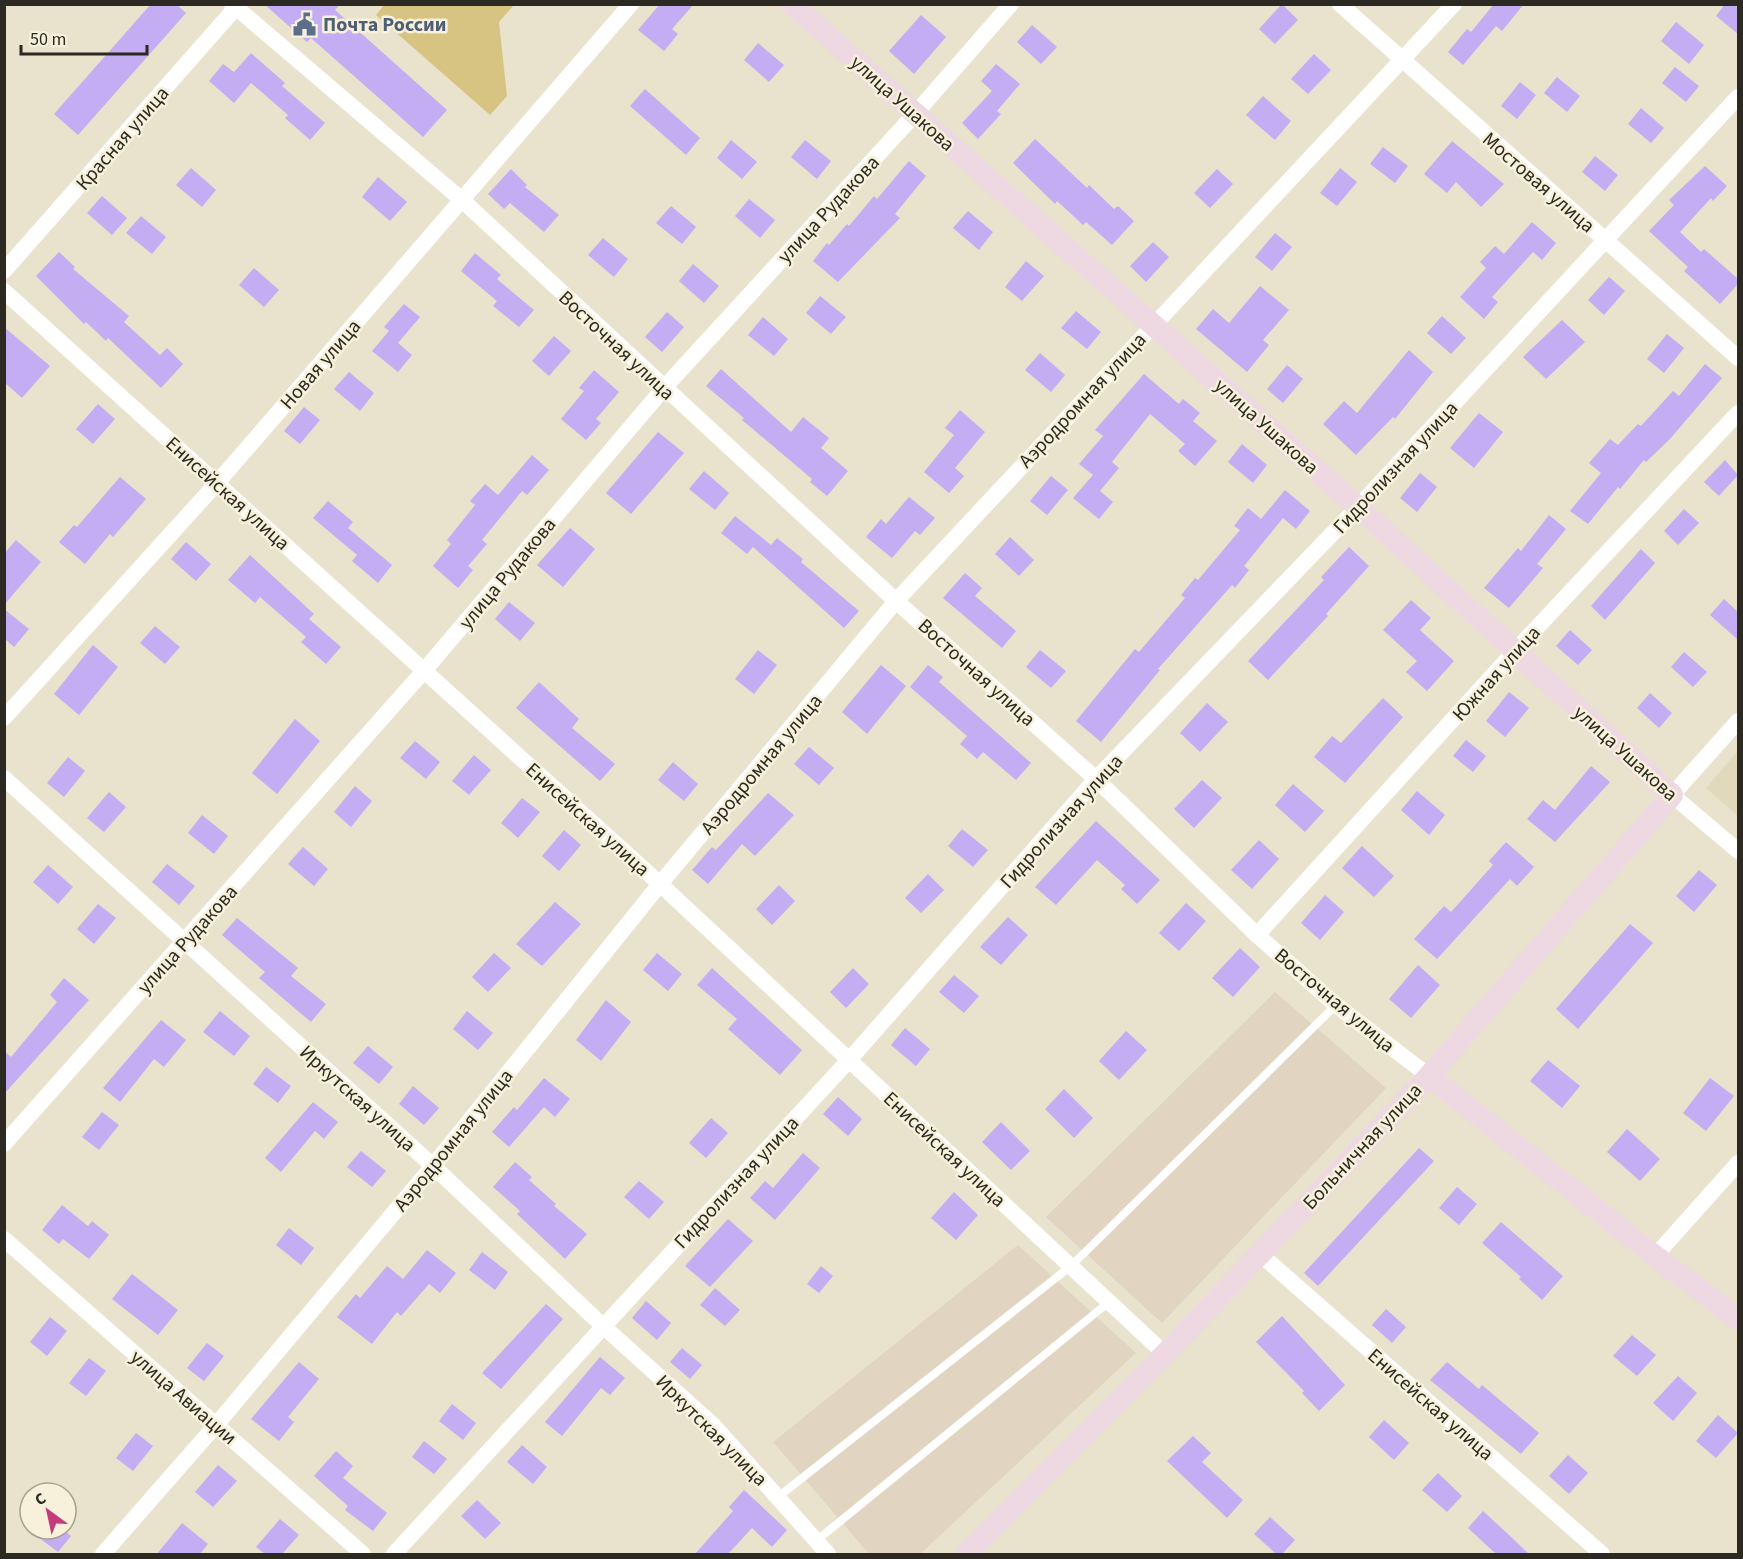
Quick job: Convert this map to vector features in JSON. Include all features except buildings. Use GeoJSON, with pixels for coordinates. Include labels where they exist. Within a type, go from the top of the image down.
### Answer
{"type":"FeatureCollection","features":[{"type":"Feature","properties":{"kind":"street","name":"Новая улица"},"geometry":{"type":"LineString","coordinates":[[4,718],[217,483],[631,4]]}},
{"type":"Feature","properties":{"kind":"street","name":"улица Ушакова"},"geometry":{"type":"LineString","coordinates":[[792,4],[1358,507],[1672,795],[1738,851]]}},
{"type":"Feature","properties":{"kind":"street","name":"улица Рудакова"},"geometry":{"type":"LineString","coordinates":[[4,1144],[423,672],[664,388],[915,114],[1011,4]]}},
{"type":"Feature","properties":{"kind":"street","name":"Мостовая улица"},"geometry":{"type":"LineString","coordinates":[[1340,4],[1402,62],[1738,358]]}},
{"type":"Feature","properties":{"kind":"street","name":"Аэродромная улица"},"geometry":{"type":"LineString","coordinates":[[103,1554],[216,1425],[433,1166],[660,884],[896,601],[1454,4]]}},
{"type":"Feature","properties":{"kind":"street","name":"Восточная улица"},"geometry":{"type":"LineString","coordinates":[[236,6],[462,200],[896,601],[1096,779],[1257,935],[1336,1005],[1429,1076],[1655,1257],[1738,1318]]}},
{"type":"Feature","properties":{"kind":"street","name":"Красная улица"},"geometry":{"type":"LineString","coordinates":[[4,270],[236,6]]}},
{"type":"Feature","properties":{"kind":"street","name":"Гидролизная улица"},"geometry":{"type":"LineString","coordinates":[[394,1554],[850,1059],[1096,779],[1358,507],[1738,97]]}},
{"type":"Feature","properties":{"kind":"street","name":"Енисейская улица"},"geometry":{"type":"LineString","coordinates":[[4,291],[660,884],[1165,1354]]}},
{"type":"Feature","properties":{"kind":"street","name":"Южная улица"},"geometry":{"type":"LineString","coordinates":[[1257,935],[1515,651],[1738,414]]}},
{"type":"Feature","properties":{"kind":"street","name":"Больничная улица"},"geometry":{"type":"LineString","coordinates":[[966,1554],[1165,1354],[1429,1076],[1738,721]]}},
{"type":"Feature","properties":{"kind":"street","name":"Иркутская улица"},"geometry":{"type":"LineString","coordinates":[[4,778],[433,1166],[603,1326],[714,1426],[828,1554]]}},
{"type":"Feature","properties":{"kind":"street"},"geometry":{"type":"LineString","coordinates":[[1655,1257],[1738,1163]]}},
{"type":"Feature","properties":{"kind":"street","name":"улица Авиации"},"geometry":{"type":"LineString","coordinates":[[4,1239],[363,1554]]}},
{"type":"Feature","properties":{"kind":"street","name":"Енисейская улица"},"geometry":{"type":"LineString","coordinates":[[1260,1254],[1602,1554]]}},
{"type":"Feature","properties":{"kind":"lane"},"geometry":{"type":"LineString","coordinates":[[778,1497],[1071,1266],[1336,1005]]}},
{"type":"Feature","properties":{"kind":"lane"},"geometry":{"type":"LineString","coordinates":[[816,1541],[1109,1302]]}},
{"type":"Feature","properties":{"kind":"shaded area"},"geometry":{"type":"Polygon","coordinates":[[[385,4],[514,5],[499,22],[507,96],[490,115],[376,15],[385,4]]]}},
{"type":"Feature","properties":{"kind":"shaded area"},"geometry":{"type":"Polygon","coordinates":[[[1738,751],[1738,816],[1706,788],[1738,751]]]}},
{"type":"Feature","properties":{"kind":"shaded area"},"geometry":{"type":"Polygon","coordinates":[[[1275,992],[1386,1088],[1162,1323],[1046,1217],[1275,992]]]}},
{"type":"Feature","properties":{"kind":"shaded area"},"geometry":{"type":"Polygon","coordinates":[[[1018,1245],[1136,1353],[920,1554],[869,1554],[773,1442],[1018,1245]]]}},
{"type":"Feature","properties":{"kind":"place","name":"Почта России"},"geometry":{"type":"Point","coordinates":[305,24]}}]}
